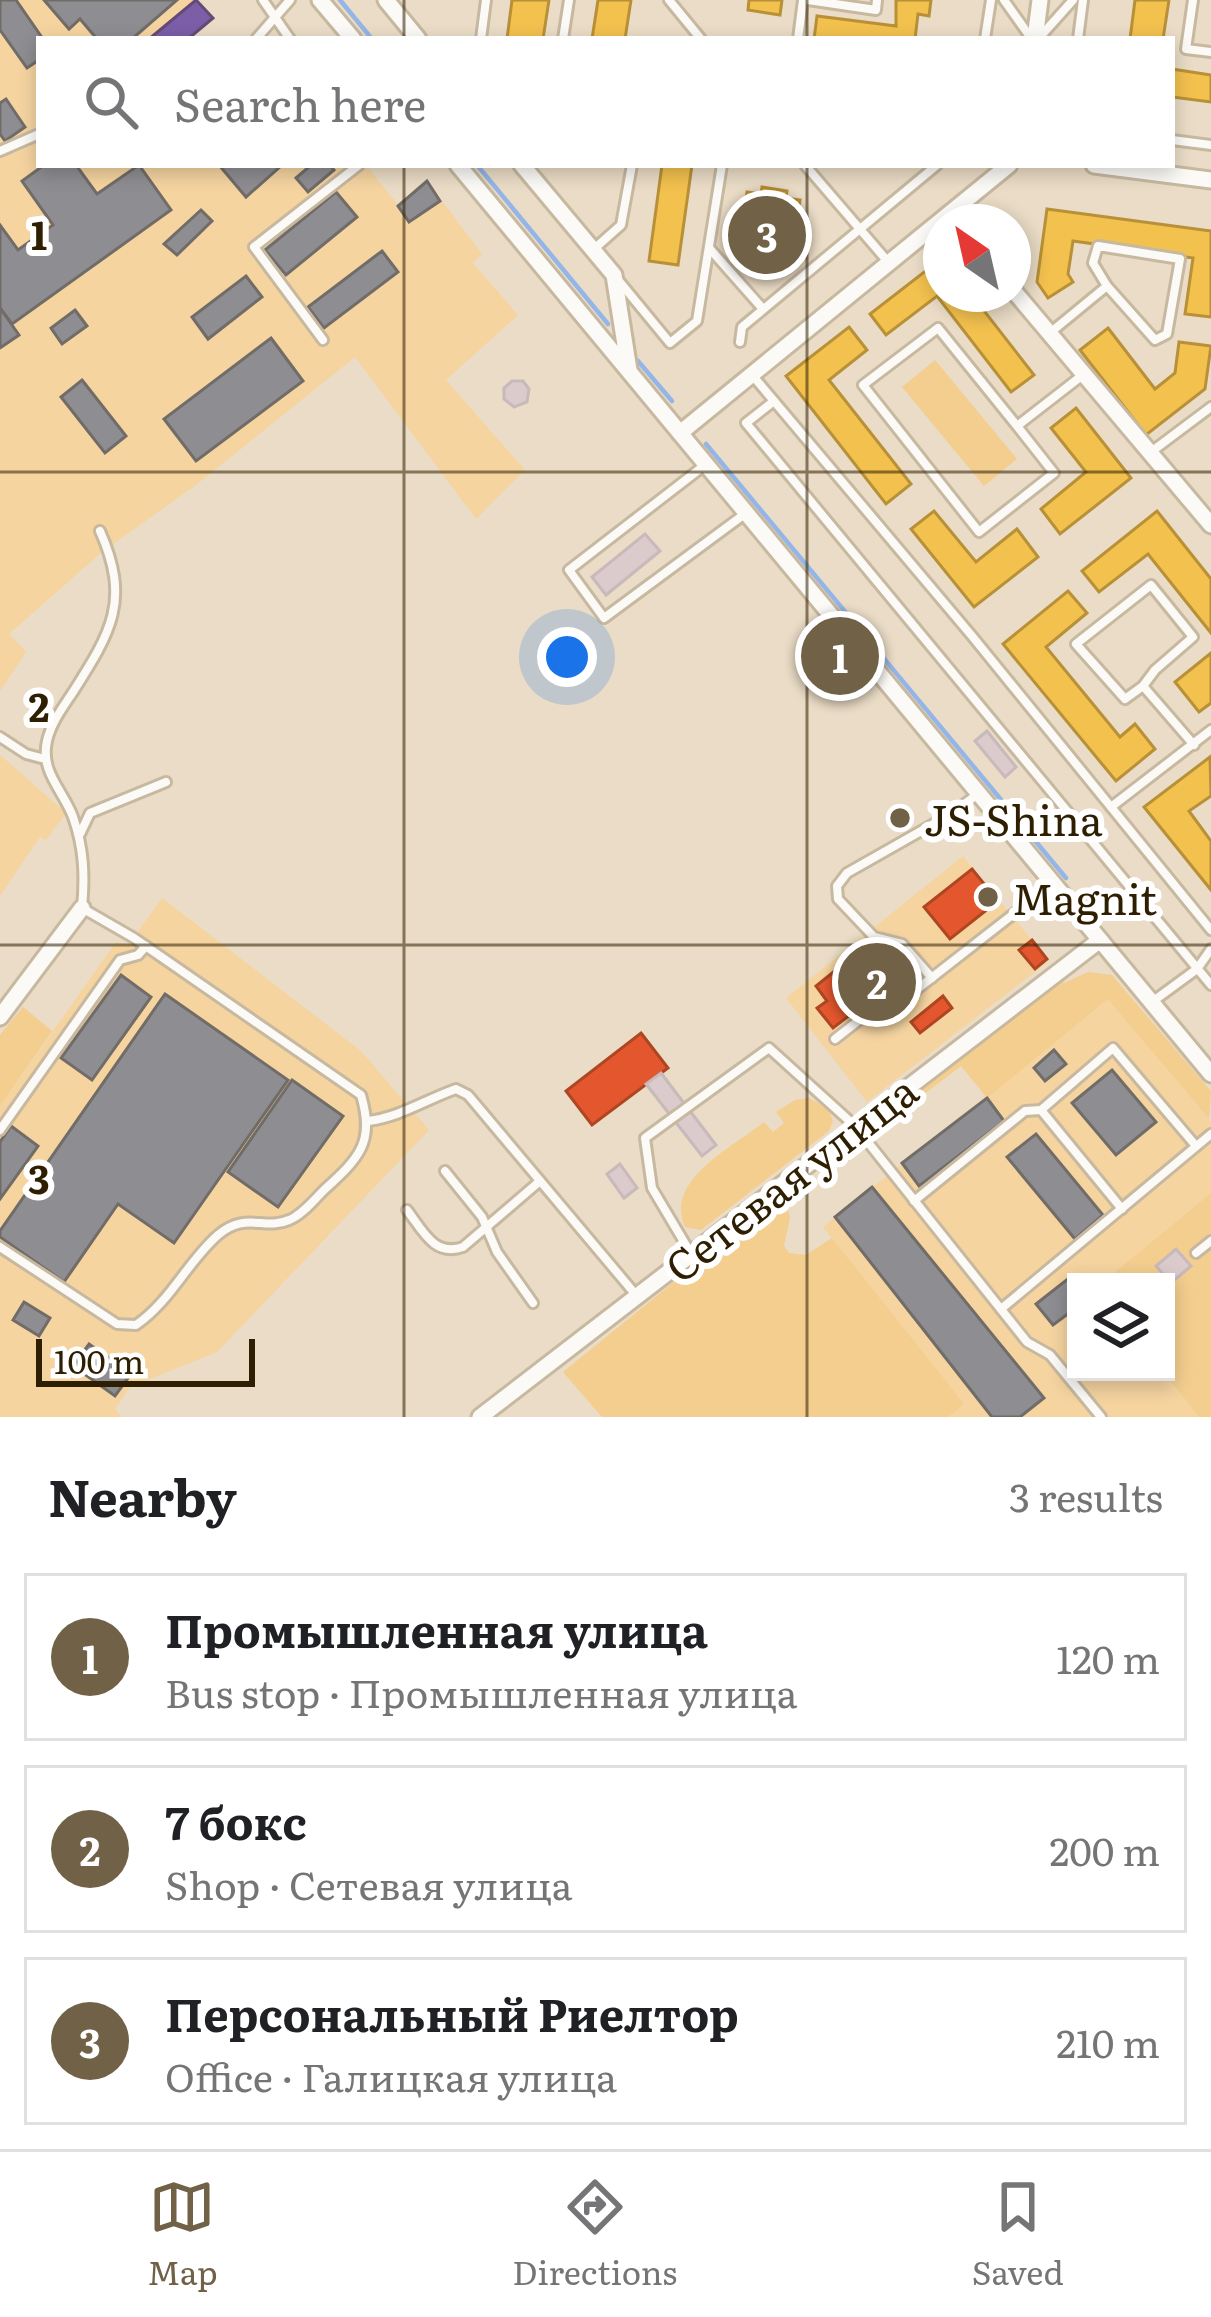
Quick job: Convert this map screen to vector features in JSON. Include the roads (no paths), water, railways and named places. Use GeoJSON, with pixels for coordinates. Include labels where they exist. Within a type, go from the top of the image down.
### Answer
{"type":"FeatureCollection","features":[{"type":"Feature","properties":{"kind":"street"},"geometry":{"type":"LineString","coordinates":[[320,0],[350,36]]}},
{"type":"Feature","properties":{"kind":"street"},"geometry":{"type":"LineString","coordinates":[[386,0],[416,36]]}},
{"type":"Feature","properties":{"kind":"street"},"geometry":{"type":"LineString","coordinates":[[1035,36],[1040,0]]}},
{"type":"Feature","properties":{"kind":"street"},"geometry":{"type":"LineString","coordinates":[[460,168],[1211,1074]]}},
{"type":"Feature","properties":{"kind":"street"},"geometry":{"type":"LineString","coordinates":[[525,168],[614,275],[630,373]]}},
{"type":"Feature","properties":{"kind":"street"},"geometry":{"type":"LineString","coordinates":[[967,204],[1006,168]]}},
{"type":"Feature","properties":{"kind":"street"},"geometry":{"type":"LineString","coordinates":[[1117,168],[1211,180]]}},
{"type":"Feature","properties":{"kind":"street"},"geometry":{"type":"LineString","coordinates":[[680,433],[923,239]]}},
{"type":"Feature","properties":{"kind":"street"},"geometry":{"type":"LineString","coordinates":[[1031,312],[1211,525]]}},
{"type":"Feature","properties":{"kind":"street"},"geometry":{"type":"LineString","coordinates":[[0,1017],[82,908]]}},
{"type":"Feature","properties":{"kind":"street","name":"Сетевая улица"},"geometry":{"type":"LineString","coordinates":[[480,1417],[1100,940]]}},
{"type":"Feature","properties":{"kind":"lane"},"geometry":{"type":"LineString","coordinates":[[263,0],[288,36]]}},
{"type":"Feature","properties":{"kind":"lane"},"geometry":{"type":"LineString","coordinates":[[260,36],[290,0]]}},
{"type":"Feature","properties":{"kind":"lane"},"geometry":{"type":"LineString","coordinates":[[481,36],[486,0]]}},
{"type":"Feature","properties":{"kind":"lane"},"geometry":{"type":"LineString","coordinates":[[563,36],[569,0]]}},
{"type":"Feature","properties":{"kind":"lane"},"geometry":{"type":"LineString","coordinates":[[669,0],[698,35]]}},
{"type":"Feature","properties":{"kind":"lane"},"geometry":{"type":"LineString","coordinates":[[799,36],[806,0],[876,10],[877,0]]}},
{"type":"Feature","properties":{"kind":"lane"},"geometry":{"type":"LineString","coordinates":[[985,36],[991,0]]}},
{"type":"Feature","properties":{"kind":"lane"},"geometry":{"type":"LineString","coordinates":[[1004,0],[1033,36]]}},
{"type":"Feature","properties":{"kind":"lane"},"geometry":{"type":"LineString","coordinates":[[1038,36],[1073,0]]}},
{"type":"Feature","properties":{"kind":"lane"},"geometry":{"type":"LineString","coordinates":[[1078,36],[1083,0]]}},
{"type":"Feature","properties":{"kind":"lane"},"geometry":{"type":"LineString","coordinates":[[1193,0],[1186,49],[1211,52]]}},
{"type":"Feature","properties":{"kind":"lane"},"geometry":{"type":"LineString","coordinates":[[0,152],[36,135]]}},
{"type":"Feature","properties":{"kind":"lane"},"geometry":{"type":"LineString","coordinates":[[1175,140],[1211,145]]}},
{"type":"Feature","properties":{"kind":"lane"},"geometry":{"type":"LineString","coordinates":[[323,340],[254,247],[354,168]]}},
{"type":"Feature","properties":{"kind":"lane"},"geometry":{"type":"LineString","coordinates":[[593,250],[621,225],[631,168]]}},
{"type":"Feature","properties":{"kind":"lane"},"geometry":{"type":"LineString","coordinates":[[614,275],[670,343],[697,321],[722,168]]}},
{"type":"Feature","properties":{"kind":"lane"},"geometry":{"type":"LineString","coordinates":[[807,168],[889,263]]}},
{"type":"Feature","properties":{"kind":"lane"},"geometry":{"type":"LineString","coordinates":[[740,342],[742,327],[934,168]]}},
{"type":"Feature","properties":{"kind":"lane"},"geometry":{"type":"LineString","coordinates":[[1098,246],[1180,259],[1166,334],[1155,340],[1107,286],[1093,263],[1098,246]]}},
{"type":"Feature","properties":{"kind":"lane"},"geometry":{"type":"LineString","coordinates":[[709,248],[763,309]]}},
{"type":"Feature","properties":{"kind":"lane"},"geometry":{"type":"LineString","coordinates":[[1049,333],[1107,286]]}},
{"type":"Feature","properties":{"kind":"lane"},"geometry":{"type":"LineString","coordinates":[[938,328],[1017,426],[1054,473],[979,532],[863,385],[938,328]]}},
{"type":"Feature","properties":{"kind":"lane"},"geometry":{"type":"LineString","coordinates":[[752,374],[1211,930]]}},
{"type":"Feature","properties":{"kind":"lane"},"geometry":{"type":"LineString","coordinates":[[1017,426],[1084,374]]}},
{"type":"Feature","properties":{"kind":"lane"},"geometry":{"type":"LineString","coordinates":[[774,400],[746,424],[1211,985]]}},
{"type":"Feature","properties":{"kind":"lane"},"geometry":{"type":"LineString","coordinates":[[1150,453],[1211,407]]}},
{"type":"Feature","properties":{"kind":"lane"},"geometry":{"type":"LineString","coordinates":[[706,464],[569,570],[604,618],[746,513]]}},
{"type":"Feature","properties":{"kind":"lane"},"geometry":{"type":"LineString","coordinates":[[0,1247],[117,1324],[136,1324],[219,1234],[249,1220],[280,1223],[293,1219],[352,1165],[365,1143],[368,1121],[361,1095],[146,946],[82,908],[85,865],[79,836],[45,759],[53,722],[116,616],[113,560],[100,531]]}},
{"type":"Feature","properties":{"kind":"lane"},"geometry":{"type":"LineString","coordinates":[[1150,585],[1193,637],[1143,686],[1125,699],[1076,644],[1150,585]]}},
{"type":"Feature","properties":{"kind":"lane"},"geometry":{"type":"LineString","coordinates":[[1143,686],[1194,745]]}},
{"type":"Feature","properties":{"kind":"lane"},"geometry":{"type":"LineString","coordinates":[[1111,807],[1211,730]]}},
{"type":"Feature","properties":{"kind":"lane"},"geometry":{"type":"LineString","coordinates":[[0,737],[26,754],[45,759]]}},
{"type":"Feature","properties":{"kind":"lane"},"geometry":{"type":"LineString","coordinates":[[79,836],[90,813],[166,782]]}},
{"type":"Feature","properties":{"kind":"lane"},"geometry":{"type":"LineString","coordinates":[[932,978],[902,944],[874,937],[838,899],[837,886],[847,873],[979,794]]}},
{"type":"Feature","properties":{"kind":"lane"},"geometry":{"type":"LineString","coordinates":[[835,1039],[886,999],[916,990],[1053,883]]}},
{"type":"Feature","properties":{"kind":"lane"},"geometry":{"type":"LineString","coordinates":[[0,1130],[120,960],[138,955],[146,946]]}},
{"type":"Feature","properties":{"kind":"lane"},"geometry":{"type":"LineString","coordinates":[[1152,1002],[1198,969],[1211,949]]}},
{"type":"Feature","properties":{"kind":"lane"},"geometry":{"type":"LineString","coordinates":[[690,1253],[652,1188],[645,1138],[769,1048],[855,1126],[1028,1342],[1050,1355],[1101,1417]]}},
{"type":"Feature","properties":{"kind":"lane"},"geometry":{"type":"LineString","coordinates":[[914,1201],[1025,1111],[1041,1110],[1114,1048],[1196,1146]]}},
{"type":"Feature","properties":{"kind":"lane"},"geometry":{"type":"LineString","coordinates":[[368,1121],[395,1118],[415,1103],[456,1089],[468,1095],[636,1295]]}},
{"type":"Feature","properties":{"kind":"lane"},"geometry":{"type":"LineString","coordinates":[[1041,1110],[1122,1208]]}},
{"type":"Feature","properties":{"kind":"lane"},"geometry":{"type":"LineString","coordinates":[[1001,1309],[1211,1134]]}},
{"type":"Feature","properties":{"kind":"lane"},"geometry":{"type":"LineString","coordinates":[[445,1171],[533,1303]]}},
{"type":"Feature","properties":{"kind":"lane"},"geometry":{"type":"LineString","coordinates":[[407,1210],[441,1250],[463,1247],[540,1180]]}},
{"type":"Feature","properties":{"kind":"lane"},"geometry":{"type":"LineString","coordinates":[[1196,1253],[1211,1240]]}},
{"type":"Feature","properties":{"kind":"waterway"},"geometry":{"type":"LineString","coordinates":[[340,0],[370,36]]}},
{"type":"Feature","properties":{"kind":"waterway"},"geometry":{"type":"LineString","coordinates":[[479,168],[608,324]]}},
{"type":"Feature","properties":{"kind":"waterway"},"geometry":{"type":"LineString","coordinates":[[638,361],[672,401]]}},
{"type":"Feature","properties":{"kind":"waterway"},"geometry":{"type":"LineString","coordinates":[[706,444],[1066,878]]}},
{"type":"Feature","properties":{"kind":"place","name":"Персональный Риелтор"},"geometry":{"type":"Point","coordinates":[767,235]}},
{"type":"Feature","properties":{"kind":"place","name":"Промышленная улица"},"geometry":{"type":"Point","coordinates":[840,656]}},
{"type":"Feature","properties":{"kind":"place","name":"JS-Shina"},"geometry":{"type":"Point","coordinates":[900,818]}},
{"type":"Feature","properties":{"kind":"place","name":"Magnit"},"geometry":{"type":"Point","coordinates":[988,897]}},
{"type":"Feature","properties":{"kind":"place","name":"7 бокс"},"geometry":{"type":"Point","coordinates":[877,982]}}]}
